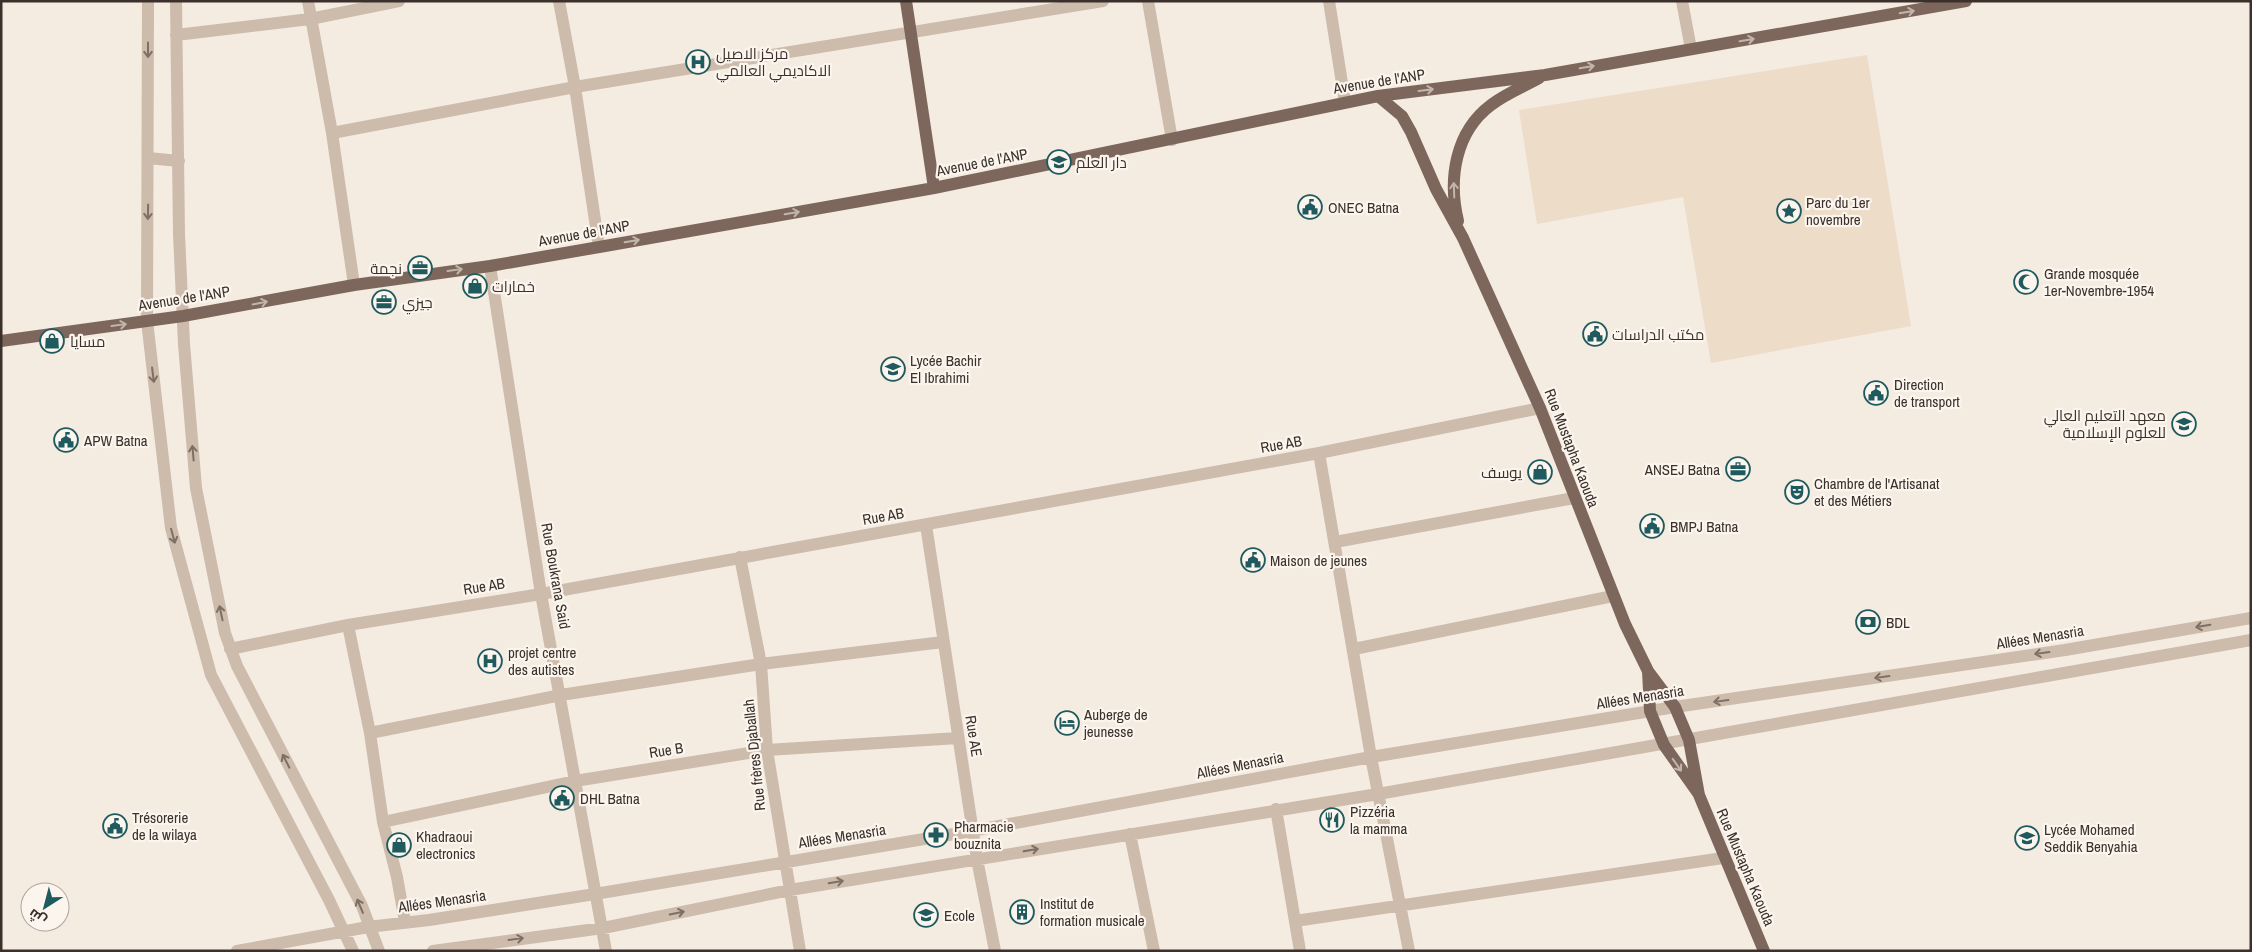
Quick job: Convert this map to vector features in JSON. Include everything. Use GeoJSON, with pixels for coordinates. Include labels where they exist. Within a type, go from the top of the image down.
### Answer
{"type":"FeatureCollection","features":[{"type":"Feature","properties":{"kind":"main road"},"geometry":{"type":"LineString","coordinates":[[906,1],[934,188]]}},
{"type":"Feature","properties":{"kind":"main road","name":"Avenue de l'ANP"},"geometry":{"type":"LineString","coordinates":[[1,341],[183,316],[354,285],[490,266],[934,188],[1378,96],[1545,75],[1937,4],[1966,1]]}},
{"type":"Feature","properties":{"kind":"main road"},"geometry":{"type":"LineString","coordinates":[[1463,238],[1453,195],[1456,163],[1462,142],[1480,114],[1493,103],[1545,75]]}},
{"type":"Feature","properties":{"kind":"main road"},"geometry":{"type":"LineString","coordinates":[[1378,96],[1402,116],[1436,189],[1463,238]]}},
{"type":"Feature","properties":{"kind":"main road","name":"Rue Mustapha Kaouda"},"geometry":{"type":"LineString","coordinates":[[1463,238],[1540,408],[1614,596],[1648,671],[1675,707],[1689,740],[1699,795],[1764,951]]}},
{"type":"Feature","properties":{"kind":"main road","name":"Rue Mustapha Kaouda"},"geometry":{"type":"LineString","coordinates":[[1648,671],[1650,711],[1664,745],[1699,795]]}},
{"type":"Feature","properties":{"kind":"street"},"geometry":{"type":"LineString","coordinates":[[148,1],[147,321],[171,528],[211,675],[329,900],[353,951]]}},
{"type":"Feature","properties":{"kind":"street"},"geometry":{"type":"LineString","coordinates":[[176,1],[183,316],[196,488],[230,649],[362,906],[368,927],[379,951]]}},
{"type":"Feature","properties":{"kind":"street"},"geometry":{"type":"LineString","coordinates":[[308,1],[332,133],[354,285]]}},
{"type":"Feature","properties":{"kind":"street"},"geometry":{"type":"LineString","coordinates":[[176,34],[310,19],[399,1]]}},
{"type":"Feature","properties":{"kind":"street"},"geometry":{"type":"LineString","coordinates":[[559,1],[576,87],[599,247]]}},
{"type":"Feature","properties":{"kind":"street"},"geometry":{"type":"LineString","coordinates":[[332,133],[576,87],[1103,1]]}},
{"type":"Feature","properties":{"kind":"street"},"geometry":{"type":"LineString","coordinates":[[1148,1],[1172,140]]}},
{"type":"Feature","properties":{"kind":"street"},"geometry":{"type":"LineString","coordinates":[[1329,1],[1345,102]]}},
{"type":"Feature","properties":{"kind":"street"},"geometry":{"type":"LineString","coordinates":[[1682,1],[1691,49]]}},
{"type":"Feature","properties":{"kind":"street"},"geometry":{"type":"LineString","coordinates":[[148,158],[179,161]]}},
{"type":"Feature","properties":{"kind":"street","name":"Rue Boukrana Said"},"geometry":{"type":"LineString","coordinates":[[490,266],[541,594],[594,894],[603,928],[606,951]]}},
{"type":"Feature","properties":{"kind":"street","name":"Rue AB"},"geometry":{"type":"LineString","coordinates":[[230,649],[348,625],[541,594],[740,556],[926,525],[1319,454],[1540,408]]}},
{"type":"Feature","properties":{"kind":"street"},"geometry":{"type":"LineString","coordinates":[[1319,454],[1354,649],[1371,757],[1409,951]]}},
{"type":"Feature","properties":{"kind":"street"},"geometry":{"type":"LineString","coordinates":[[1335,542],[1574,498]]}},
{"type":"Feature","properties":{"kind":"street","name":"Rue AE"},"geometry":{"type":"LineString","coordinates":[[926,525],[972,831],[995,951]]}},
{"type":"Feature","properties":{"kind":"street","name":"Rue frères Djaballah"},"geometry":{"type":"LineString","coordinates":[[740,556],[761,664],[767,750],[800,951]]}},
{"type":"Feature","properties":{"kind":"street"},"geometry":{"type":"LineString","coordinates":[[1354,649],[1614,596]]}},
{"type":"Feature","properties":{"kind":"street","name":"Allées Menasria"},"geometry":{"type":"LineString","coordinates":[[236,951],[344,933],[368,927],[594,894],[972,831],[1371,757],[1675,707],[2065,650],[2251,618]]}},
{"type":"Feature","properties":{"kind":"street"},"geometry":{"type":"LineString","coordinates":[[348,625],[370,733],[383,822],[397,877],[405,922]]}},
{"type":"Feature","properties":{"kind":"street"},"geometry":{"type":"LineString","coordinates":[[433,951],[603,928],[790,890],[1276,809],[1378,794],[2251,640]]}},
{"type":"Feature","properties":{"kind":"street"},"geometry":{"type":"LineString","coordinates":[[370,733],[560,695],[761,664],[943,642]]}},
{"type":"Feature","properties":{"kind":"street","name":"Rue B"},"geometry":{"type":"LineString","coordinates":[[383,822],[575,781],[767,750],[958,738]]}},
{"type":"Feature","properties":{"kind":"street"},"geometry":{"type":"LineString","coordinates":[[1276,809],[1300,951]]}},
{"type":"Feature","properties":{"kind":"street"},"geometry":{"type":"LineString","coordinates":[[1130,834],[1154,951]]}},
{"type":"Feature","properties":{"kind":"street"},"geometry":{"type":"LineString","coordinates":[[1295,921],[1724,858]]}},
{"type":"Feature","properties":{"kind":"shaded area","name":"Parc du 1er novembre"},"geometry":{"type":"Polygon","coordinates":[[[1867,55],[1911,326],[1711,363],[1683,197],[1537,224],[1519,110],[1867,55]]]}},
{"type":"Feature","properties":{"kind":"place","name":"مركز الاصيل الاكاديمي العالمي"},"geometry":{"type":"Point","coordinates":[698,62]}},
{"type":"Feature","properties":{"kind":"place","name":"دار العلم"},"geometry":{"type":"Point","coordinates":[1059,162]}},
{"type":"Feature","properties":{"kind":"place","name":"ONEC Batna"},"geometry":{"type":"Point","coordinates":[1310,207]}},
{"type":"Feature","properties":{"kind":"place","name":"Parc du 1er novembre"},"geometry":{"type":"Point","coordinates":[1789,211]}},
{"type":"Feature","properties":{"kind":"place","name":"نجمة"},"geometry":{"type":"Point","coordinates":[420,268]}},
{"type":"Feature","properties":{"kind":"place","name":"Grande mosquée 1er-Novembre-1954"},"geometry":{"type":"Point","coordinates":[2026,282]}},
{"type":"Feature","properties":{"kind":"place","name":"خمارات"},"geometry":{"type":"Point","coordinates":[475,286]}},
{"type":"Feature","properties":{"kind":"place","name":"جيزي"},"geometry":{"type":"Point","coordinates":[384,302]}},
{"type":"Feature","properties":{"kind":"place","name":"مكتب الدراسات"},"geometry":{"type":"Point","coordinates":[1595,334]}},
{"type":"Feature","properties":{"kind":"place","name":"مسايا"},"geometry":{"type":"Point","coordinates":[52,341]}},
{"type":"Feature","properties":{"kind":"place","name":"Lycée Bachir El Ibrahimi"},"geometry":{"type":"Point","coordinates":[893,369]}},
{"type":"Feature","properties":{"kind":"place","name":"Direction de transport"},"geometry":{"type":"Point","coordinates":[1876,393]}},
{"type":"Feature","properties":{"kind":"place","name":"معهد التعليم العالي للعلوم الإسلامية"},"geometry":{"type":"Point","coordinates":[2184,424]}},
{"type":"Feature","properties":{"kind":"place","name":"APW Batna"},"geometry":{"type":"Point","coordinates":[66,440]}},
{"type":"Feature","properties":{"kind":"place","name":"ANSEJ Batna"},"geometry":{"type":"Point","coordinates":[1738,469]}},
{"type":"Feature","properties":{"kind":"place","name":"يوسف"},"geometry":{"type":"Point","coordinates":[1540,472]}},
{"type":"Feature","properties":{"kind":"place","name":"Chambre de l'Artisanat et des Métiers"},"geometry":{"type":"Point","coordinates":[1797,492]}},
{"type":"Feature","properties":{"kind":"place","name":"BMPJ Batna"},"geometry":{"type":"Point","coordinates":[1652,526]}},
{"type":"Feature","properties":{"kind":"place","name":"Maison de jeunes"},"geometry":{"type":"Point","coordinates":[1253,560]}},
{"type":"Feature","properties":{"kind":"place","name":"BDL"},"geometry":{"type":"Point","coordinates":[1868,622]}},
{"type":"Feature","properties":{"kind":"place","name":"projet centre des autistes"},"geometry":{"type":"Point","coordinates":[490,661]}},
{"type":"Feature","properties":{"kind":"place","name":"Auberge de jeunesse"},"geometry":{"type":"Point","coordinates":[1067,723]}},
{"type":"Feature","properties":{"kind":"place","name":"DHL Batna"},"geometry":{"type":"Point","coordinates":[562,798]}},
{"type":"Feature","properties":{"kind":"place","name":"Pizzéria la mamma"},"geometry":{"type":"Point","coordinates":[1332,820]}},
{"type":"Feature","properties":{"kind":"place","name":"Trésorerie de la wilaya"},"geometry":{"type":"Point","coordinates":[115,826]}},
{"type":"Feature","properties":{"kind":"place","name":"Pharmacie bouznita"},"geometry":{"type":"Point","coordinates":[936,835]}},
{"type":"Feature","properties":{"kind":"place","name":"Lycée Mohamed Seddik Benyahia"},"geometry":{"type":"Point","coordinates":[2027,838]}},
{"type":"Feature","properties":{"kind":"place","name":"Khadraoui electronics"},"geometry":{"type":"Point","coordinates":[399,845]}},
{"type":"Feature","properties":{"kind":"place","name":"Institut de formation musicale"},"geometry":{"type":"Point","coordinates":[1022,912]}},
{"type":"Feature","properties":{"kind":"place","name":"Ecole"},"geometry":{"type":"Point","coordinates":[926,915]}}]}
